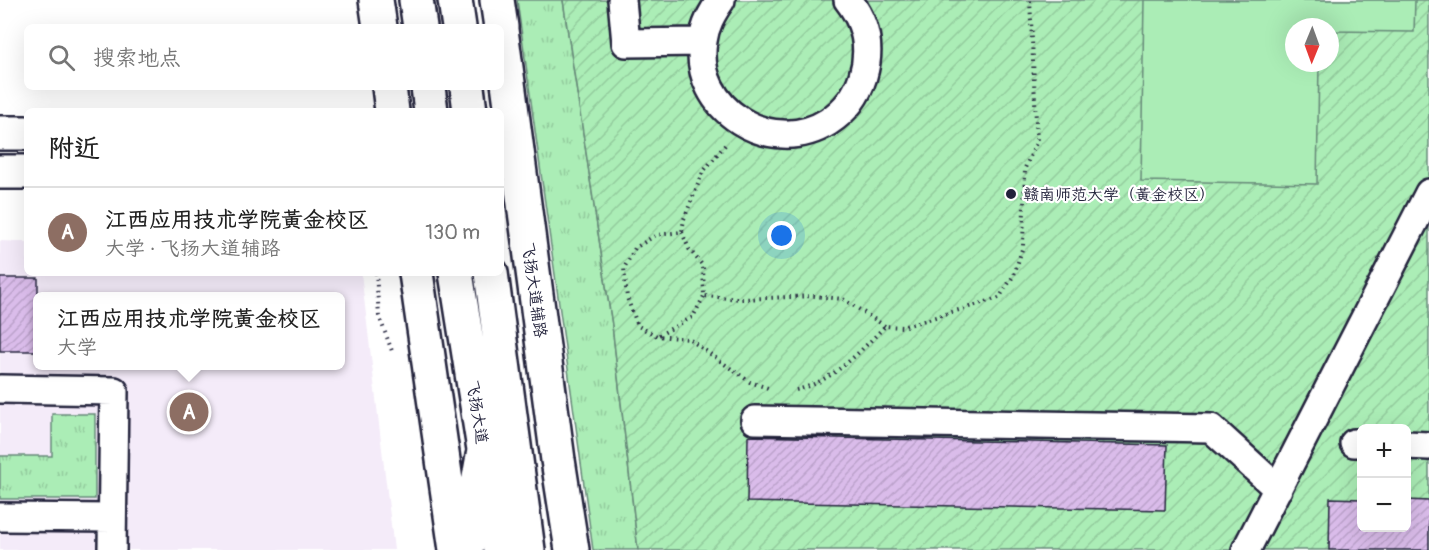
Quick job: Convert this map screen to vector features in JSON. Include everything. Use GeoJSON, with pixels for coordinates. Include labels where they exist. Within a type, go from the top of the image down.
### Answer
{"type":"FeatureCollection","features":[{"type":"Feature","properties":{"kind":"street"},"geometry":{"type":"LineString","coordinates":[[376,0],[380,24]]}},
{"type":"Feature","properties":{"kind":"street"},"geometry":{"type":"LineString","coordinates":[[416,0],[420,24]]}},
{"type":"Feature","properties":{"kind":"street"},"geometry":{"type":"LineString","coordinates":[[455,0],[459,24]]}},
{"type":"Feature","properties":{"kind":"street","name":"飞扬大道辅路"},"geometry":{"type":"LineString","coordinates":[[497,0],[500,24]]}},
{"type":"Feature","properties":{"kind":"street"},"geometry":{"type":"LineString","coordinates":[[622,0],[626,43],[702,42]]}},
{"type":"Feature","properties":{"kind":"street"},"geometry":{"type":"LineString","coordinates":[[721,0],[709,18],[702,42],[704,71],[715,98],[735,119],[761,132],[789,135],[818,128],[842,113],[859,90],[867,62],[866,36],[858,12],[848,0]]}},
{"type":"Feature","properties":{"kind":"street","name":"飞扬大道辅路"},"geometry":{"type":"LineString","coordinates":[[504,52],[572,550]]}},
{"type":"Feature","properties":{"kind":"street"},"geometry":{"type":"LineString","coordinates":[[388,90],[392,108]]}},
{"type":"Feature","properties":{"kind":"street"},"geometry":{"type":"LineString","coordinates":[[428,90],[431,108]]}},
{"type":"Feature","properties":{"kind":"street"},"geometry":{"type":"LineString","coordinates":[[466,90],[470,108]]}},
{"type":"Feature","properties":{"kind":"street"},"geometry":{"type":"LineString","coordinates":[[0,133],[24,133]]}},
{"type":"Feature","properties":{"kind":"street"},"geometry":{"type":"LineString","coordinates":[[0,172],[24,172]]}},
{"type":"Feature","properties":{"kind":"street"},"geometry":{"type":"LineString","coordinates":[[1246,550],[1429,193]]}},
{"type":"Feature","properties":{"kind":"street"},"geometry":{"type":"LineString","coordinates":[[416,276],[456,550]]}},
{"type":"Feature","properties":{"kind":"street","name":"飞扬大道"},"geometry":{"type":"LineString","coordinates":[[456,276],[500,550]]}},
{"type":"Feature","properties":{"kind":"street","name":"飞扬大道"},"geometry":{"type":"LineString","coordinates":[[491,276],[528,550]]}},
{"type":"Feature","properties":{"kind":"street"},"geometry":{"type":"LineString","coordinates":[[0,389],[114,391],[112,550]]}},
{"type":"Feature","properties":{"kind":"street"},"geometry":{"type":"LineString","coordinates":[[755,420],[1211,428],[1278,489]]}},
{"type":"Feature","properties":{"kind":"street"},"geometry":{"type":"LineString","coordinates":[[1411,445],[1429,446]]}},
{"type":"Feature","properties":{"kind":"street"},"geometry":{"type":"LineString","coordinates":[[466,550],[484,451]]}},
{"type":"Feature","properties":{"kind":"street"},"geometry":{"type":"LineString","coordinates":[[0,516],[112,518]]}},
{"type":"Feature","properties":{"kind":"path"},"geometry":{"type":"LineString","coordinates":[[704,296],[741,298],[814,296],[843,299],[885,326],[902,327],[999,298],[1014,275],[1023,246],[1025,168],[1037,141],[1030,0]]}},
{"type":"Feature","properties":{"kind":"path"},"geometry":{"type":"LineString","coordinates":[[657,336],[693,317],[704,296],[703,266],[689,249],[682,232],[684,219],[703,172],[744,123]]}},
{"type":"Feature","properties":{"kind":"path"},"geometry":{"type":"LineString","coordinates":[[682,232],[656,235],[635,248],[624,268],[627,298],[638,326],[657,336],[689,339],[750,382],[781,393]]}},
{"type":"Feature","properties":{"kind":"path"},"geometry":{"type":"LineString","coordinates":[[791,391],[809,387],[852,360],[885,326]]}},
{"type":"Feature","properties":{"kind":"shaded area"},"geometry":{"type":"Polygon","coordinates":[[[0,241],[24,242],[24,276],[361,276],[394,550],[0,550],[0,241]]]}},
{"type":"Feature","properties":{"kind":"green space"},"geometry":{"type":"Polygon","coordinates":[[[517,0],[563,0],[612,325],[638,550],[593,550],[517,0]]]}},
{"type":"Feature","properties":{"kind":"green space","name":"赣南师范大学（黄金校区）"},"geometry":{"type":"Polygon","coordinates":[[[563,0],[1429,0],[1429,550],[638,550],[612,325],[563,0]]]}},
{"type":"Feature","properties":{"kind":"green space"},"geometry":{"type":"Polygon","coordinates":[[[1144,0],[1415,0],[1414,32],[1339,31],[1339,18],[1285,18],[1285,72],[1319,72],[1317,184],[1141,181],[1144,0]]]}},
{"type":"Feature","properties":{"kind":"green space"},"geometry":{"type":"Polygon","coordinates":[[[52,414],[95,414],[95,499],[0,499],[0,456],[52,456],[52,414]]]}},
{"type":"Feature","properties":{"kind":"building"},"geometry":{"type":"Polygon","coordinates":[[[0,278],[38,278],[38,292],[33,292],[33,351],[0,351],[0,278]]]}},
{"type":"Feature","properties":{"kind":"building"},"geometry":{"type":"Polygon","coordinates":[[[748,436],[1167,445],[1165,510],[747,502],[748,436]]]}},
{"type":"Feature","properties":{"kind":"building"},"geometry":{"type":"Polygon","coordinates":[[[1330,498],[1357,499],[1357,532],[1411,532],[1411,500],[1429,501],[1429,550],[1329,550],[1330,498]]]}},
{"type":"Feature","properties":{"kind":"place","name":"赣南师范大学（黄金校区）"},"geometry":{"type":"Point","coordinates":[1011,194]}},
{"type":"Feature","properties":{"kind":"place","name":"江西应用技术学院黄金校区"},"geometry":{"type":"Point","coordinates":[189,412]}}]}
